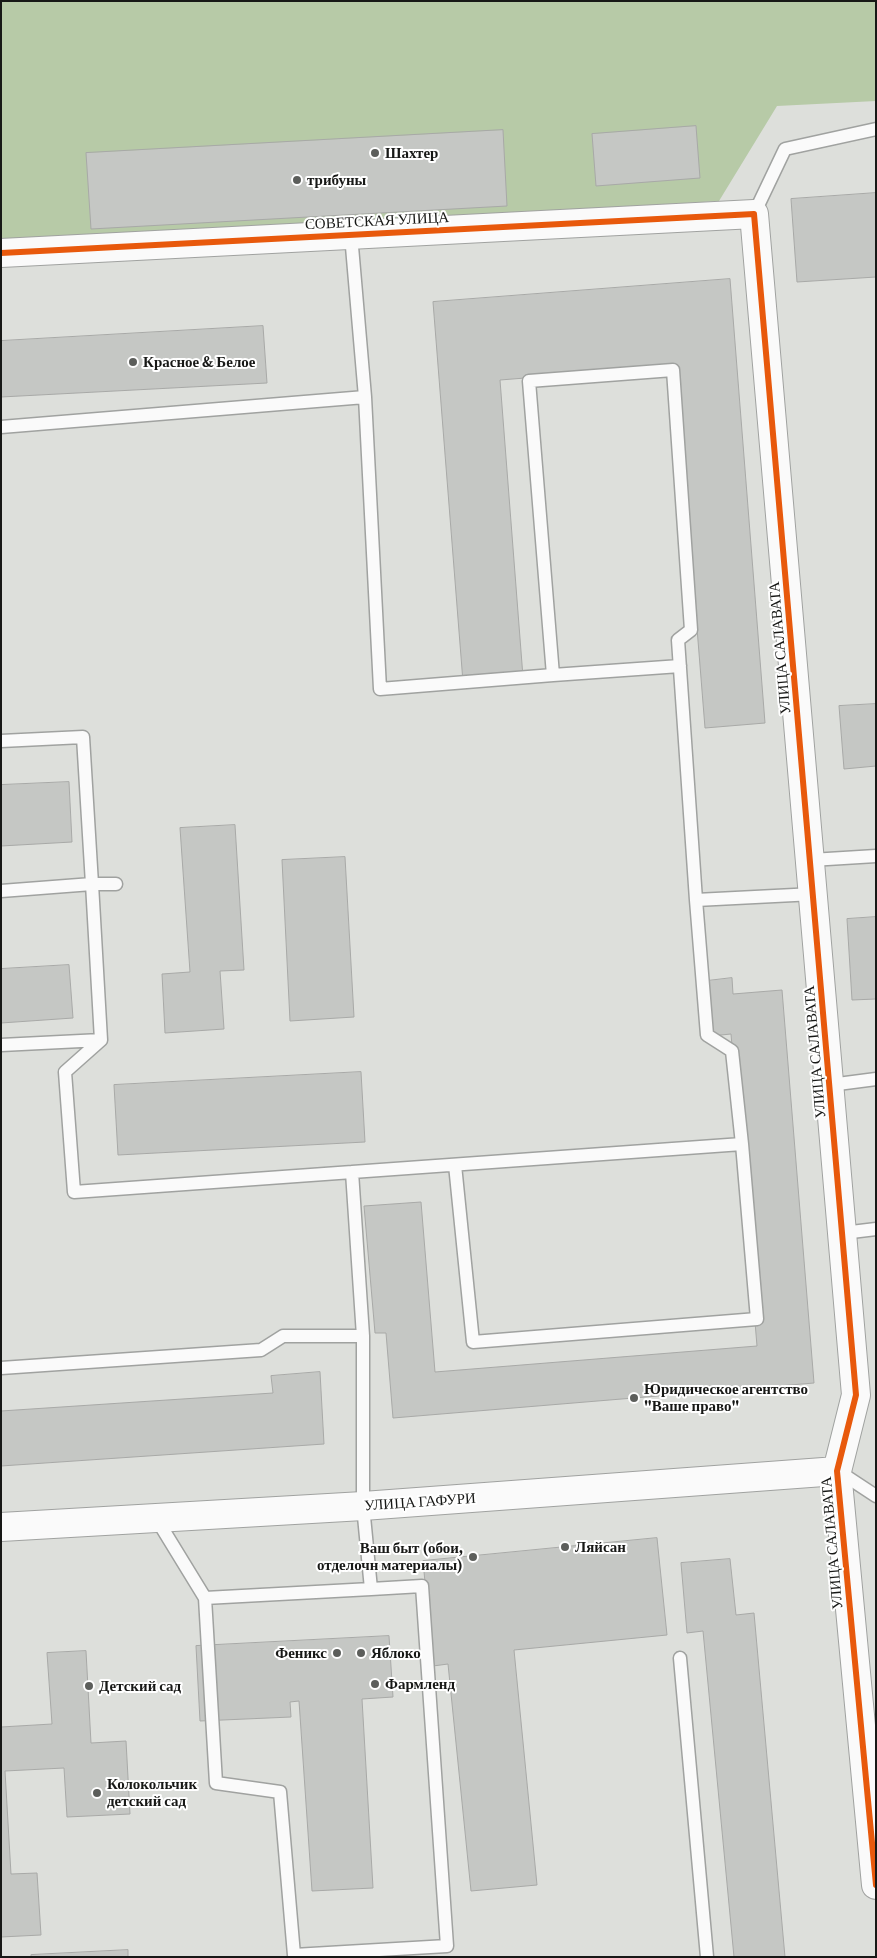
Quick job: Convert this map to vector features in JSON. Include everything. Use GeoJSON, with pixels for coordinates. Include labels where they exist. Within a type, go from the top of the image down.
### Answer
{"type":"FeatureCollection","features":[{"type":"Feature","properties":{"kind":"street","name":"СОВЕТСКАЯ УЛИЦА"},"geometry":{"type":"LineString","coordinates":[[1,253],[754,214]]}},
{"type":"Feature","properties":{"kind":"street","name":"УЛИЦА САЛАВАТА"},"geometry":{"type":"LineString","coordinates":[[754,214],[856,1395],[838,1470],[873,1818],[876,1885]]}},
{"type":"Feature","properties":{"kind":"street","name":"УЛИЦА ГАФУРИ"},"geometry":{"type":"LineString","coordinates":[[1,1527],[363,1506],[838,1470]]}},
{"type":"Feature","properties":{"kind":"lane"},"geometry":{"type":"LineString","coordinates":[[754,214],[785,149],[876,129]]}},
{"type":"Feature","properties":{"kind":"lane"},"geometry":{"type":"LineString","coordinates":[[351,235],[365,397],[380,689],[680,666]]}},
{"type":"Feature","properties":{"kind":"lane"},"geometry":{"type":"LineString","coordinates":[[455,1165],[473,1342],[757,1319],[732,1051],[707,1035],[678,640],[691,630],[672,370],[529,381],[553,675]]}},
{"type":"Feature","properties":{"kind":"lane"},"geometry":{"type":"LineString","coordinates":[[1,427],[365,397]]}},
{"type":"Feature","properties":{"kind":"lane"},"geometry":{"type":"LineString","coordinates":[[1,740],[83,737],[101,1040]]}},
{"type":"Feature","properties":{"kind":"lane"},"geometry":{"type":"LineString","coordinates":[[811,860],[876,856]]}},
{"type":"Feature","properties":{"kind":"lane"},"geometry":{"type":"LineString","coordinates":[[1,891],[116,884]]}},
{"type":"Feature","properties":{"kind":"lane"},"geometry":{"type":"LineString","coordinates":[[696,900],[814,894]]}},
{"type":"Feature","properties":{"kind":"lane"},"geometry":{"type":"LineString","coordinates":[[101,1040],[65,1072],[74,1192],[742,1144]]}},
{"type":"Feature","properties":{"kind":"lane"},"geometry":{"type":"LineString","coordinates":[[1,1045],[101,1040]]}},
{"type":"Feature","properties":{"kind":"lane"},"geometry":{"type":"LineString","coordinates":[[830,1085],[876,1080]]}},
{"type":"Feature","properties":{"kind":"lane"},"geometry":{"type":"LineString","coordinates":[[352,1172],[362,1336],[363,1506],[371,1589]]}},
{"type":"Feature","properties":{"kind":"lane"},"geometry":{"type":"LineString","coordinates":[[843,1233],[876,1229]]}},
{"type":"Feature","properties":{"kind":"lane"},"geometry":{"type":"LineString","coordinates":[[1,1368],[261,1350],[282,1336],[362,1336]]}},
{"type":"Feature","properties":{"kind":"lane"},"geometry":{"type":"LineString","coordinates":[[838,1470],[876,1496]]}},
{"type":"Feature","properties":{"kind":"lane"},"geometry":{"type":"LineString","coordinates":[[156,1518],[206,1598],[216,1783],[280,1792],[294,1955],[447,1946],[422,1586],[206,1598]]}},
{"type":"Feature","properties":{"kind":"lane"},"geometry":{"type":"LineString","coordinates":[[680,1658],[708,1957]]}},
{"type":"Feature","properties":{"kind":"green space","name":"Шахтер"},"geometry":{"type":"Polygon","coordinates":[[[1,1],[876,1],[876,101],[777,106],[719,201],[1,244],[1,1]]]}},
{"type":"Feature","properties":{"kind":"building"},"geometry":{"type":"Polygon","coordinates":[[[696,126],[700,178],[596,186],[592,134],[696,126]]]}},
{"type":"Feature","properties":{"kind":"building","name":"трибуны"},"geometry":{"type":"Polygon","coordinates":[[[503,130],[507,206],[91,229],[86,153],[503,130]]]}},
{"type":"Feature","properties":{"kind":"building"},"geometry":{"type":"Polygon","coordinates":[[[876,193],[876,277],[797,282],[791,199],[876,193]]]}},
{"type":"Feature","properties":{"kind":"building"},"geometry":{"type":"Polygon","coordinates":[[[730,279],[765,723],[705,728],[676,366],[500,380],[523,677],[463,682],[433,302],[730,279]]]}},
{"type":"Feature","properties":{"kind":"building","name":"Красное & Белое"},"geometry":{"type":"Polygon","coordinates":[[[263,326],[267,383],[1,397],[1,341],[263,326]]]}},
{"type":"Feature","properties":{"kind":"building"},"geometry":{"type":"Polygon","coordinates":[[[876,704],[876,766],[844,769],[839,706],[876,704]]]}},
{"type":"Feature","properties":{"kind":"building"},"geometry":{"type":"Polygon","coordinates":[[[69,782],[72,842],[1,846],[1,785],[69,782]]]}},
{"type":"Feature","properties":{"kind":"building"},"geometry":{"type":"Polygon","coordinates":[[[235,825],[244,970],[220,971],[224,1029],[165,1033],[162,974],[190,972],[180,828],[235,825]]]}},
{"type":"Feature","properties":{"kind":"building"},"geometry":{"type":"Polygon","coordinates":[[[345,857],[354,1017],[290,1021],[282,860],[345,857]]]}},
{"type":"Feature","properties":{"kind":"building"},"geometry":{"type":"Polygon","coordinates":[[[876,917],[876,999],[852,1000],[847,919],[876,917]]]}},
{"type":"Feature","properties":{"kind":"building"},"geometry":{"type":"Polygon","coordinates":[[[69,965],[73,1018],[1,1023],[1,969],[69,965]]]}},
{"type":"Feature","properties":{"kind":"building"},"geometry":{"type":"Polygon","coordinates":[[[732,978],[733,994],[782,990],[814,1383],[393,1418],[386,1333],[375,1333],[364,1206],[421,1202],[435,1372],[757,1346],[731,1034],[711,1036],[707,981],[732,978]]]}},
{"type":"Feature","properties":{"kind":"building"},"geometry":{"type":"Polygon","coordinates":[[[361,1072],[365,1142],[118,1155],[114,1085],[361,1072]]]}},
{"type":"Feature","properties":{"kind":"building"},"geometry":{"type":"Polygon","coordinates":[[[320,1372],[324,1444],[1,1466],[1,1411],[273,1393],[271,1376],[320,1372]]]}},
{"type":"Feature","properties":{"kind":"building"},"geometry":{"type":"Polygon","coordinates":[[[657,1538],[667,1635],[514,1650],[537,1885],[471,1891],[448,1664],[433,1666],[423,1561],[657,1538]]]}},
{"type":"Feature","properties":{"kind":"building"},"geometry":{"type":"Polygon","coordinates":[[[730,1559],[736,1615],[754,1613],[785,1957],[734,1957],[703,1631],[687,1633],[681,1563],[730,1559]]]}},
{"type":"Feature","properties":{"kind":"building"},"geometry":{"type":"Polygon","coordinates":[[[389,1636],[393,1697],[362,1699],[373,1888],[312,1891],[299,1701],[290,1702],[291,1717],[200,1721],[196,1646],[389,1636]]]}},
{"type":"Feature","properties":{"kind":"building","name":"Колокольчик детский сад"},"geometry":{"type":"Polygon","coordinates":[[[86,1651],[91,1743],[126,1741],[130,1814],[67,1817],[64,1768],[5,1771],[11,1874],[37,1873],[41,1935],[1,1937],[1,1727],[52,1724],[47,1653],[86,1651]]]}},
{"type":"Feature","properties":{"kind":"building"},"geometry":{"type":"Polygon","coordinates":[[[128,1950],[128,1957],[31,1957],[31,1955],[128,1950]]]}},
{"type":"Feature","properties":{"kind":"cycle path"},"geometry":{"type":"LineString","coordinates":[[1,253],[754,214],[856,1395],[837,1471],[876,1885]]}},
{"type":"Feature","properties":{"kind":"place","name":"Шахтер"},"geometry":{"type":"Point","coordinates":[375,153]}},
{"type":"Feature","properties":{"kind":"place","name":"трибуны"},"geometry":{"type":"Point","coordinates":[297,180]}},
{"type":"Feature","properties":{"kind":"place","name":"Красное & Белое"},"geometry":{"type":"Point","coordinates":[133,362]}},
{"type":"Feature","properties":{"kind":"place","name":"Юридическое агентство \"Ваше право\""},"geometry":{"type":"Point","coordinates":[634,1398]}},
{"type":"Feature","properties":{"kind":"place","name":"Ляйсан"},"geometry":{"type":"Point","coordinates":[565,1547]}},
{"type":"Feature","properties":{"kind":"place","name":"Ваш быт (обои, отделочн материалы)"},"geometry":{"type":"Point","coordinates":[473,1557]}},
{"type":"Feature","properties":{"kind":"place","name":"Феникс"},"geometry":{"type":"Point","coordinates":[337,1653]}},
{"type":"Feature","properties":{"kind":"place","name":"Яблоко"},"geometry":{"type":"Point","coordinates":[361,1653]}},
{"type":"Feature","properties":{"kind":"place","name":"Фармленд"},"geometry":{"type":"Point","coordinates":[375,1684]}},
{"type":"Feature","properties":{"kind":"place","name":"Детский сад"},"geometry":{"type":"Point","coordinates":[89,1686]}},
{"type":"Feature","properties":{"kind":"place","name":"Колокольчик детский сад"},"geometry":{"type":"Point","coordinates":[97,1793]}}]}
